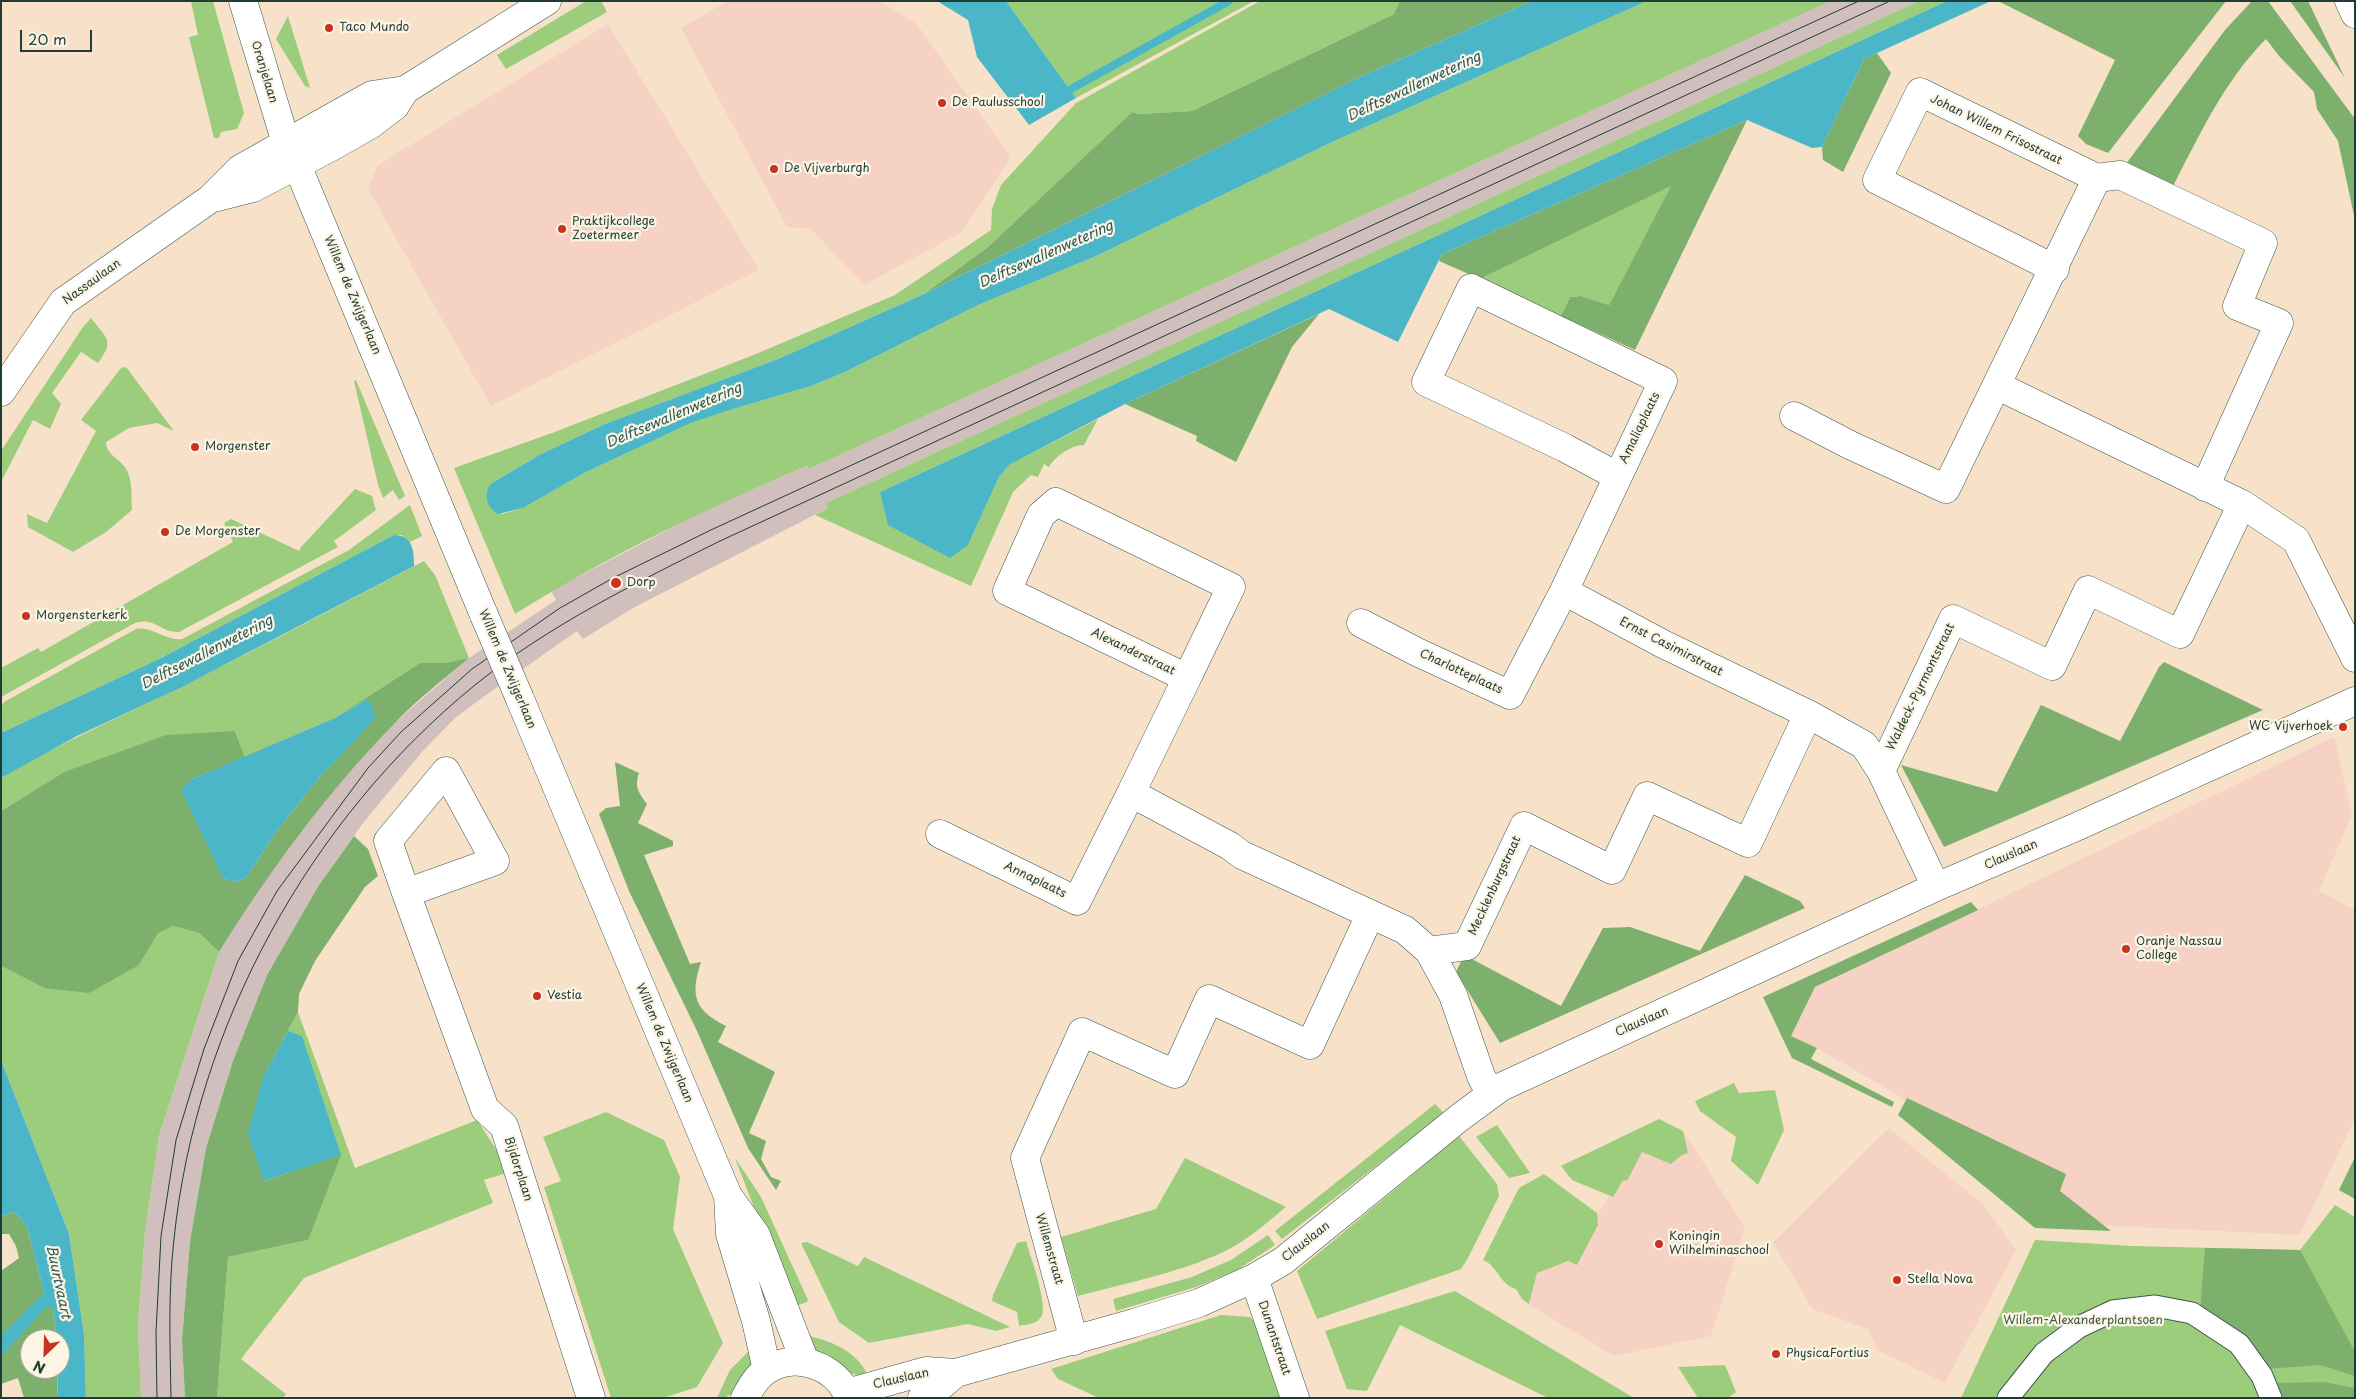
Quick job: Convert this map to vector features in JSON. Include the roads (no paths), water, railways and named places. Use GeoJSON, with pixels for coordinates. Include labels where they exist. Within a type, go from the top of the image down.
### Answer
{"type":"FeatureCollection","features":[{"type":"Feature","properties":{"kind":"street","name":"Oranjelaan"},"geometry":{"type":"LineString","coordinates":[[243,1],[291,154]]}},
{"type":"Feature","properties":{"kind":"street","name":"Nassaulaan"},"geometry":{"type":"LineString","coordinates":[[1,392],[63,302],[210,198],[240,169],[291,154],[372,95],[404,90],[547,1]]}},
{"type":"Feature","properties":{"kind":"street"},"geometry":{"type":"LineString","coordinates":[[2349,1],[2355,14]]}},
{"type":"Feature","properties":{"kind":"street","name":"Johan Willem Frisostraat"},"geometry":{"type":"LineString","coordinates":[[2055,269],[1877,180],[1920,92],[2097,178]]}},
{"type":"Feature","properties":{"kind":"street","name":"Willem de Zwijgerlaan"},"geometry":{"type":"LineString","coordinates":[[291,154],[728,1196],[756,1235],[805,1362]]}},
{"type":"Feature","properties":{"kind":"street"},"geometry":{"type":"LineString","coordinates":[[1794,416],[1850,445],[1946,489],[2055,269],[2097,178],[2120,175],[2263,243],[2238,306],[2279,323],[2205,487]]}},
{"type":"Feature","properties":{"kind":"street","name":"Amaliaplaats"},"geometry":{"type":"LineString","coordinates":[[1471,288],[1663,381],[1617,476],[1565,448],[1426,382],[1471,288]]}},
{"type":"Feature","properties":{"kind":"street"},"geometry":{"type":"LineString","coordinates":[[1998,386],[2242,504],[2296,540],[2355,658]]}},
{"type":"Feature","properties":{"kind":"street"},"geometry":{"type":"LineString","coordinates":[[1564,591],[1617,476]]}},
{"type":"Feature","properties":{"kind":"street","name":"Alexanderstraat"},"geometry":{"type":"LineString","coordinates":[[1130,793],[1187,678],[1231,587],[1056,502],[1041,515],[1007,590],[1187,678]]}},
{"type":"Feature","properties":{"kind":"street","name":"Waldeck-Pyrmontstraat"},"geometry":{"type":"LineString","coordinates":[[1881,771],[1953,619],[2052,666],[2088,590],[2180,634],[2242,504]]}},
{"type":"Feature","properties":{"kind":"street","name":"Charlotteplaats"},"geometry":{"type":"LineString","coordinates":[[1361,624],[1510,694],[1564,591]]}},
{"type":"Feature","properties":{"kind":"street","name":"Ernst Casimirstraat"},"geometry":{"type":"LineString","coordinates":[[1564,591],[1663,644],[1808,714],[1864,745],[1881,771],[1936,887]]}},
{"type":"Feature","properties":{"kind":"street","name":"Clauslaan"},"geometry":{"type":"LineString","coordinates":[[848,1395],[926,1370],[956,1373],[1074,1341],[1199,1303],[1254,1278],[1283,1260],[1490,1093],[1543,1066],[1741,978],[1936,887],[2355,701]]}},
{"type":"Feature","properties":{"kind":"street","name":"Mecklenburgstraat"},"geometry":{"type":"LineString","coordinates":[[1429,951],[1467,946],[1524,826],[1612,870],[1647,796],[1748,843],[1808,714]]}},
{"type":"Feature","properties":{"kind":"street"},"geometry":{"type":"LineString","coordinates":[[1130,793],[1230,846],[1242,855],[1405,930],[1429,951],[1452,995],[1481,1076],[1490,1093]]}},
{"type":"Feature","properties":{"kind":"street","name":"Annaplaats"},"geometry":{"type":"LineString","coordinates":[[940,834],[1077,901],[1130,793]]}},
{"type":"Feature","properties":{"kind":"street","name":"Bijdorplaan"},"geometry":{"type":"LineString","coordinates":[[406,893],[485,1108],[504,1126],[592,1398]]}},
{"type":"Feature","properties":{"kind":"street","name":"Willemstraat"},"geometry":{"type":"LineString","coordinates":[[1074,1341],[1025,1158],[1082,1032],[1175,1074],[1209,999],[1310,1045],[1370,915]]}},
{"type":"Feature","properties":{"kind":"street","name":"Willem de Zwijgerlaan"},"geometry":{"type":"LineString","coordinates":[[728,1196],[730,1234],[756,1321],[767,1370]]}},
{"type":"Feature","properties":{"kind":"street","name":"Dunantstraat"},"geometry":{"type":"LineString","coordinates":[[1254,1278],[1296,1398]]}},
{"type":"Feature","properties":{"kind":"street"},"geometry":{"type":"LineString","coordinates":[[2008,1398],[2044,1353],[2079,1327],[2113,1311],[2155,1306],[2192,1313],[2239,1344],[2262,1376],[2271,1398]]}},
{"type":"Feature","properties":{"kind":"street"},"geometry":{"type":"LineString","coordinates":[[745,1398],[753,1383],[767,1370],[779,1364],[805,1362],[815,1365],[834,1376],[848,1395]]}},
{"type":"Feature","properties":{"kind":"street","name":"Clauslaan"},"geometry":{"type":"LineString","coordinates":[[922,1398],[931,1394],[956,1373]]}},
{"type":"Feature","properties":{"kind":"water"},"geometry":{"type":"Polygon","coordinates":[[[937,1],[1006,1],[1076,98],[1029,125],[977,57],[968,20],[937,1]]]}},
{"type":"Feature","properties":{"kind":"water","name":"Delftsewallenwetering"},"geometry":{"type":"Polygon","coordinates":[[[1532,1],[1647,1],[1330,143],[1094,257],[978,305],[845,372],[811,386],[691,423],[586,472],[523,508],[498,514],[491,508],[487,500],[487,491],[492,483],[541,454],[605,424],[778,359],[924,294],[1362,76],[1532,1]]]}},
{"type":"Feature","properties":{"kind":"water"},"geometry":{"type":"Polygon","coordinates":[[[1947,1],[1991,1],[1864,59],[1822,147],[1812,148],[1747,120],[1442,254],[1398,342],[1329,309],[1125,404],[1009,465],[999,477],[968,545],[950,558],[888,525],[880,492],[1947,1]]]}},
{"type":"Feature","properties":{"kind":"water","name":"Delftsewallenwetering"},"geometry":{"type":"Polygon","coordinates":[[[394,535],[409,541],[414,555],[414,566],[180,688],[77,736],[1,778],[1,733],[159,659],[394,535]]]}},
{"type":"Feature","properties":{"kind":"water"},"geometry":{"type":"Polygon","coordinates":[[[366,700],[371,702],[375,719],[319,778],[276,832],[246,878],[234,882],[223,878],[181,790],[192,779],[335,718],[366,700]]]}},
{"type":"Feature","properties":{"kind":"water"},"geometry":{"type":"Polygon","coordinates":[[[288,1031],[302,1036],[341,1155],[264,1181],[248,1134],[263,1077],[288,1031]]]}},
{"type":"Feature","properties":{"kind":"water","name":"Buurtvaart"},"geometry":{"type":"Polygon","coordinates":[[[1,1060],[69,1234],[84,1334],[86,1398],[57,1398],[58,1379],[70,1379],[70,1329],[56,1329],[53,1309],[50,1307],[46,1308],[26,1329],[20,1329],[20,1336],[1,1356],[1,1336],[44,1293],[27,1226],[15,1212],[1,1216],[1,1060]]]}},
{"type":"Feature","properties":{"kind":"waterway"},"geometry":{"type":"LineString","coordinates":[[1071,89],[1229,1]]}},
{"type":"Feature","properties":{"kind":"tram line"},"geometry":{"type":"LineString","coordinates":[[157,1398],[156,1332],[161,1236],[176,1140],[204,1049],[238,961],[277,891],[368,768],[401,732],[472,669],[560,608],[613,578],[713,529],[1859,1]]}},
{"type":"Feature","properties":{"kind":"tram line"},"geometry":{"type":"LineString","coordinates":[[171,1398],[170,1318],[172,1259],[186,1160],[207,1082],[235,1006],[270,933],[313,863],[361,799],[415,739],[475,685],[503,663],[563,624],[625,589],[720,541],[1890,1]]}},
{"type":"Feature","properties":{"kind":"place","name":"Taco Mundo"},"geometry":{"type":"Point","coordinates":[329,28]}},
{"type":"Feature","properties":{"kind":"place","name":"De Paulusschool"},"geometry":{"type":"Point","coordinates":[942,103]}},
{"type":"Feature","properties":{"kind":"place","name":"De Vijverburgh"},"geometry":{"type":"Point","coordinates":[774,169]}},
{"type":"Feature","properties":{"kind":"place","name":"Praktijkcollege Zoetermeer"},"geometry":{"type":"Point","coordinates":[562,229]}},
{"type":"Feature","properties":{"kind":"place","name":"Morgenster"},"geometry":{"type":"Point","coordinates":[195,447]}},
{"type":"Feature","properties":{"kind":"place","name":"De Morgenster"},"geometry":{"type":"Point","coordinates":[165,532]}},
{"type":"Feature","properties":{"kind":"place","name":"Dorp"},"geometry":{"type":"Point","coordinates":[616,583]}},
{"type":"Feature","properties":{"kind":"place","name":"Morgensterkerk"},"geometry":{"type":"Point","coordinates":[26,616]}},
{"type":"Feature","properties":{"kind":"place","name":"WC Vijverhoek"},"geometry":{"type":"Point","coordinates":[2343,727]}},
{"type":"Feature","properties":{"kind":"place","name":"Oranje Nassau College"},"geometry":{"type":"Point","coordinates":[2126,949]}},
{"type":"Feature","properties":{"kind":"place","name":"Vestia"},"geometry":{"type":"Point","coordinates":[537,996]}},
{"type":"Feature","properties":{"kind":"place","name":"Koningin Wilhelminaschool"},"geometry":{"type":"Point","coordinates":[1659,1244]}},
{"type":"Feature","properties":{"kind":"place","name":"Stella Nova"},"geometry":{"type":"Point","coordinates":[1897,1280]}},
{"type":"Feature","properties":{"kind":"place","name":"PhysicaFortius"},"geometry":{"type":"Point","coordinates":[1776,1354]}},
{"type":"Feature","properties":{"kind":"park label","name":"Willem-Alexanderplantsoen"},"geometry":{"type":"Point","coordinates":[2083,1321]}}]}
